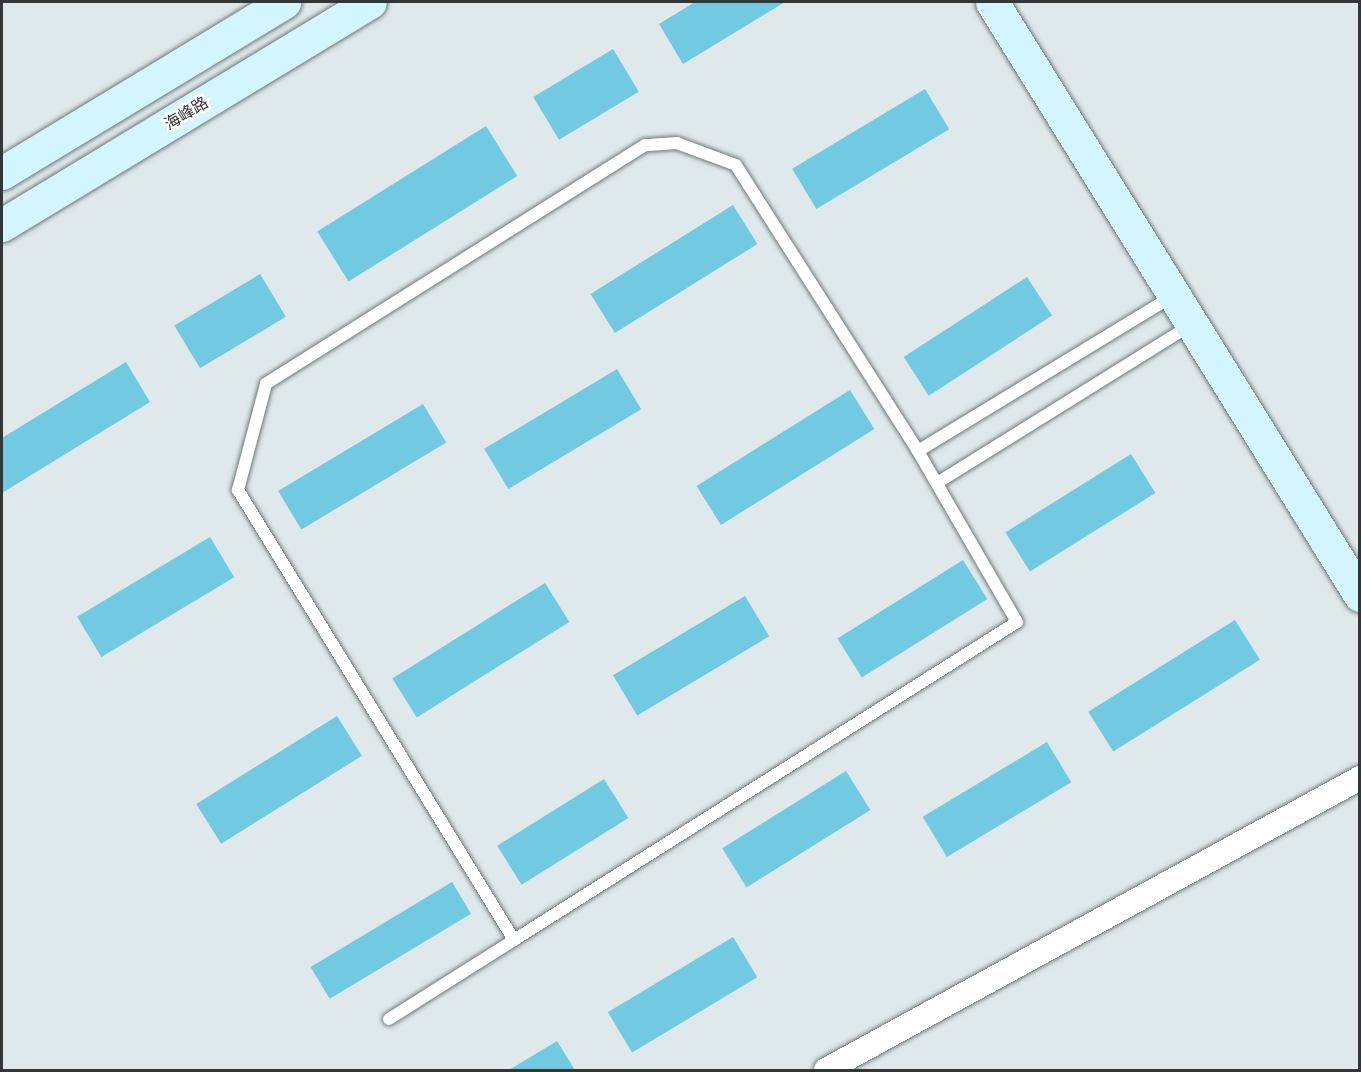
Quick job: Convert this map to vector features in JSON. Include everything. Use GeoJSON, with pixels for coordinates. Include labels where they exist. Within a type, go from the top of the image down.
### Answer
{"type":"FeatureCollection","features":[{"type":"Feature","properties":{"kind":"main road"},"geometry":{"type":"LineString","coordinates":[[2,173],[284,2]]}},
{"type":"Feature","properties":{"kind":"main road","name":"海峰路"},"geometry":{"type":"LineString","coordinates":[[2,225],[370,2]]}},
{"type":"Feature","properties":{"kind":"main road"},"geometry":{"type":"LineString","coordinates":[[992,2],[1359,595]]}},
{"type":"Feature","properties":{"kind":"street"},"geometry":{"type":"LineString","coordinates":[[826,1071],[1359,778]]}},
{"type":"Feature","properties":{"kind":"lane"},"geometry":{"type":"LineString","coordinates":[[389,1019],[514,940],[1017,622],[918,451],[736,165],[677,143],[645,145],[266,384],[238,490],[514,940]]}},
{"type":"Feature","properties":{"kind":"lane"},"geometry":{"type":"LineString","coordinates":[[918,451],[1174,295]]}},
{"type":"Feature","properties":{"kind":"lane"},"geometry":{"type":"LineString","coordinates":[[937,483],[1192,324]]}},
{"type":"Feature","properties":{"kind":"building"},"geometry":{"type":"Polygon","coordinates":[[[695,2],[785,2],[683,64],[659,24],[695,2]]]}},
{"type":"Feature","properties":{"kind":"building"},"geometry":{"type":"Polygon","coordinates":[[[613,49],[639,92],[559,140],[533,97],[613,49]]]}},
{"type":"Feature","properties":{"kind":"building"},"geometry":{"type":"Polygon","coordinates":[[[925,89],[949,129],[816,209],[792,169],[925,89]]]}},
{"type":"Feature","properties":{"kind":"building"},"geometry":{"type":"Polygon","coordinates":[[[486,126],[517,176],[349,281],[317,231],[486,126]]]}},
{"type":"Feature","properties":{"kind":"building"},"geometry":{"type":"Polygon","coordinates":[[[733,205],[757,244],[615,333],[591,294],[733,205]]]}},
{"type":"Feature","properties":{"kind":"building"},"geometry":{"type":"Polygon","coordinates":[[[260,274],[286,317],[200,368],[174,326],[260,274]]]}},
{"type":"Feature","properties":{"kind":"building"},"geometry":{"type":"Polygon","coordinates":[[[1027,277],[1052,316],[929,396],[904,357],[1027,277]]]}},
{"type":"Feature","properties":{"kind":"building"},"geometry":{"type":"Polygon","coordinates":[[[126,362],[150,402],[2,493],[2,438],[126,362]]]}},
{"type":"Feature","properties":{"kind":"building"},"geometry":{"type":"Polygon","coordinates":[[[617,369],[641,409],[508,489],[484,449],[617,369]]]}},
{"type":"Feature","properties":{"kind":"building"},"geometry":{"type":"Polygon","coordinates":[[[850,390],[874,429],[721,525],[697,486],[850,390]]]}},
{"type":"Feature","properties":{"kind":"building"},"geometry":{"type":"Polygon","coordinates":[[[423,404],[446,443],[301,530],[278,491],[423,404]]]}},
{"type":"Feature","properties":{"kind":"building"},"geometry":{"type":"Polygon","coordinates":[[[1131,454],[1155,493],[1030,571],[1005,532],[1131,454]]]}},
{"type":"Feature","properties":{"kind":"building"},"geometry":{"type":"Polygon","coordinates":[[[210,537],[234,577],[101,657],[77,617],[210,537]]]}},
{"type":"Feature","properties":{"kind":"building"},"geometry":{"type":"Polygon","coordinates":[[[963,560],[987,599],[862,677],[837,638],[963,560]]]}},
{"type":"Feature","properties":{"kind":"building"},"geometry":{"type":"Polygon","coordinates":[[[545,583],[569,622],[417,717],[392,678],[545,583]]]}},
{"type":"Feature","properties":{"kind":"building"},"geometry":{"type":"Polygon","coordinates":[[[745,596],[769,636],[637,716],[613,675],[745,596]]]}},
{"type":"Feature","properties":{"kind":"building"},"geometry":{"type":"Polygon","coordinates":[[[1235,620],[1260,660],[1113,752],[1088,712],[1235,620]]]}},
{"type":"Feature","properties":{"kind":"building"},"geometry":{"type":"Polygon","coordinates":[[[337,716],[362,756],[221,844],[196,804],[337,716]]]}},
{"type":"Feature","properties":{"kind":"building"},"geometry":{"type":"Polygon","coordinates":[[[1047,742],[1071,782],[947,857],[923,817],[1047,742]]]}},
{"type":"Feature","properties":{"kind":"building"},"geometry":{"type":"Polygon","coordinates":[[[846,771],[870,810],[747,887],[722,848],[846,771]]]}},
{"type":"Feature","properties":{"kind":"building"},"geometry":{"type":"Polygon","coordinates":[[[604,779],[628,818],[522,885],[497,846],[604,779]]]}},
{"type":"Feature","properties":{"kind":"building"},"geometry":{"type":"Polygon","coordinates":[[[452,882],[471,914],[330,999],[311,967],[452,882]]]}},
{"type":"Feature","properties":{"kind":"building"},"geometry":{"type":"Polygon","coordinates":[[[733,937],[757,977],[632,1052],[608,1012],[733,937]]]}},
{"type":"Feature","properties":{"kind":"building"},"geometry":{"type":"Polygon","coordinates":[[[557,1041],[575,1070],[509,1070],[557,1041]]]}}]}
